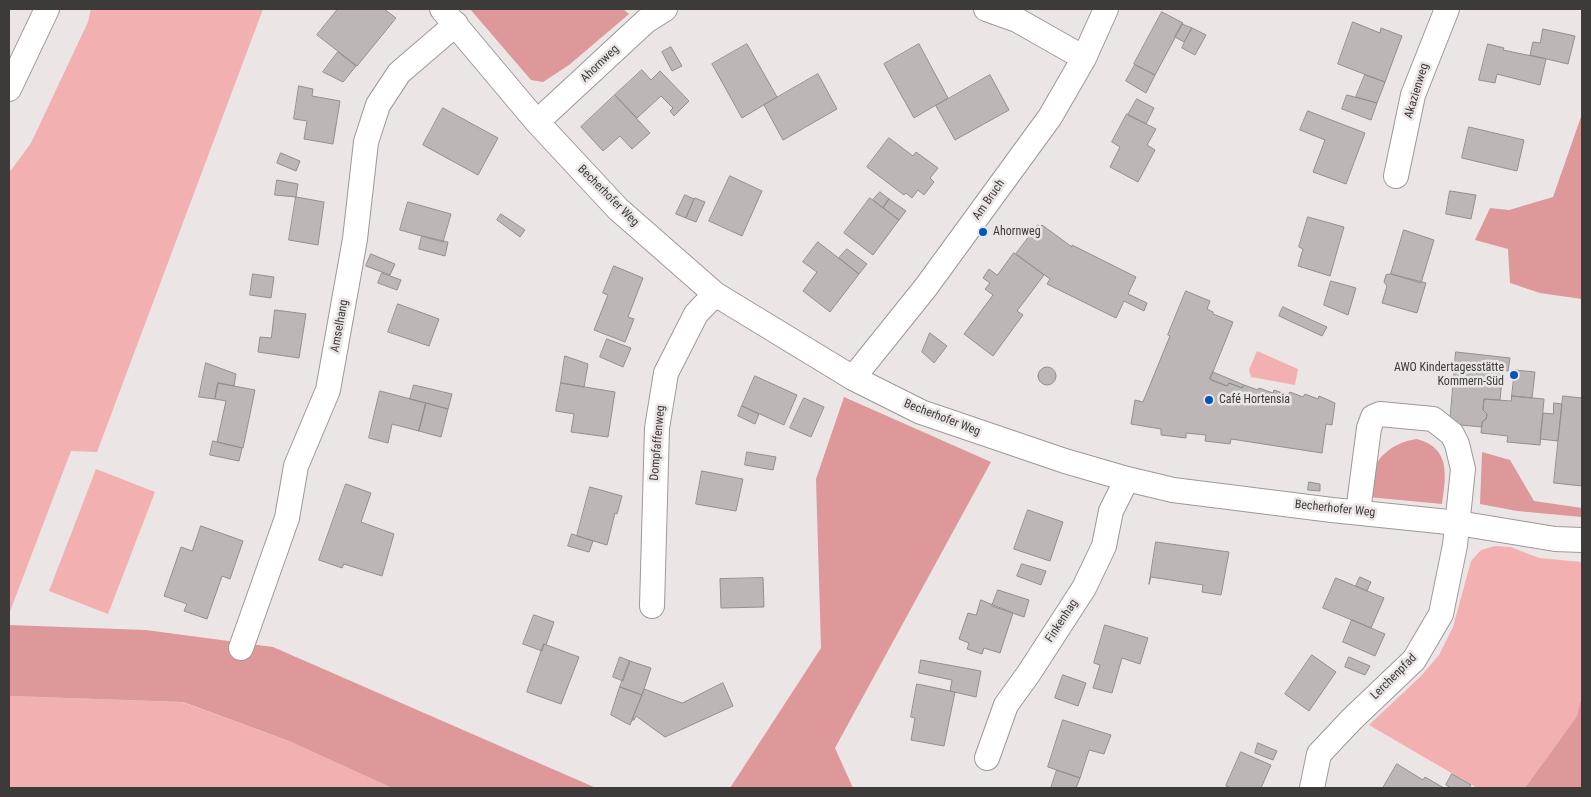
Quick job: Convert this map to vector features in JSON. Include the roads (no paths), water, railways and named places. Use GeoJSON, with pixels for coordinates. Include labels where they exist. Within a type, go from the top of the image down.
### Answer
{"type":"FeatureCollection","features":[{"type":"Feature","properties":{"kind":"street"},"geometry":{"type":"LineString","coordinates":[[9,89],[46,9]]}},
{"type":"Feature","properties":{"kind":"street","name":"Ahornweg"},"geometry":{"type":"LineString","coordinates":[[537,122],[646,21],[666,9]]}},
{"type":"Feature","properties":{"kind":"street"},"geometry":{"type":"LineString","coordinates":[[986,9],[1017,20],[1084,58]]}},
{"type":"Feature","properties":{"kind":"street","name":"Am Bruch"},"geometry":{"type":"LineString","coordinates":[[853,378],[926,287],[1050,117],[1084,58],[1106,9]]}},
{"type":"Feature","properties":{"kind":"street","name":"Akazienweg"},"geometry":{"type":"LineString","coordinates":[[1396,176],[1413,95],[1447,9]]}},
{"type":"Feature","properties":{"kind":"street","name":"Becherhofer Weg"},"geometry":{"type":"LineString","coordinates":[[449,17],[537,122],[618,209],[715,294],[853,378],[921,412],[1050,456],[1127,479],[1173,490],[1458,523],[1555,539],[1582,540]]}},
{"type":"Feature","properties":{"kind":"street","name":"Amselhang"},"geometry":{"type":"LineString","coordinates":[[241,648],[287,518],[296,466],[328,390],[355,239],[366,142],[378,105],[399,74],[449,17]]}},
{"type":"Feature","properties":{"kind":"street","name":"Dompfaffenweg"},"geometry":{"type":"LineString","coordinates":[[652,606],[657,428],[666,373],[696,314],[715,294]]}},
{"type":"Feature","properties":{"kind":"street","name":"Lerchenpfad"},"geometry":{"type":"LineString","coordinates":[[1312,788],[1319,754],[1352,719],[1414,660],[1441,614],[1458,523],[1464,469],[1452,434],[1433,419],[1380,414],[1373,417],[1369,428],[1358,512]]}},
{"type":"Feature","properties":{"kind":"street","name":"Finkenhag"},"geometry":{"type":"LineString","coordinates":[[987,758],[1006,705],[1084,588],[1104,546],[1111,511],[1127,479]]}},
{"type":"Feature","properties":{"kind":"place","name":"Ahornweg"},"geometry":{"type":"Point","coordinates":[983,232]}},
{"type":"Feature","properties":{"kind":"place","name":"AWO Kindertagesstätte Kommern-Süd"},"geometry":{"type":"Point","coordinates":[1514,375]}},
{"type":"Feature","properties":{"kind":"place","name":"Café Hortensia"},"geometry":{"type":"Point","coordinates":[1209,400]}}]}
